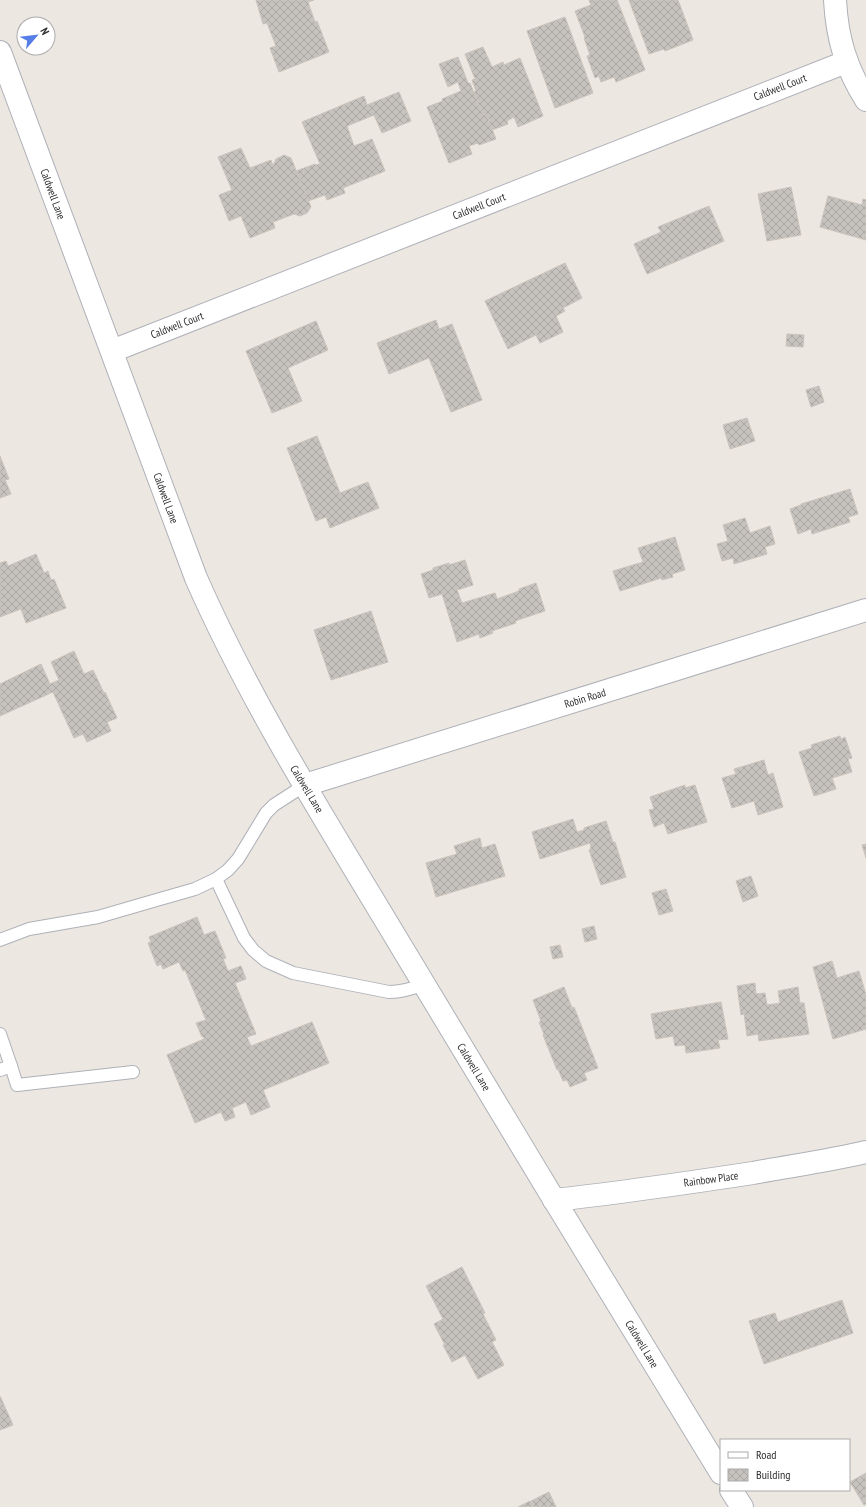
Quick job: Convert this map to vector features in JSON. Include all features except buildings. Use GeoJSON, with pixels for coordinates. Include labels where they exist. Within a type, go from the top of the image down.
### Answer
{"type":"FeatureCollection","features":[{"type":"Feature","properties":{"kind":"street"},"geometry":{"type":"LineString","coordinates":[[835,0],[836,25],[846,62],[866,100]]}},
{"type":"Feature","properties":{"kind":"street","name":"Caldwell Lane"},"geometry":{"type":"LineString","coordinates":[[0,52],[196,578],[218,629],[243,677],[305,785],[554,1200],[720,1471]]}},
{"type":"Feature","properties":{"kind":"street","name":"Caldwell Court"},"geometry":{"type":"LineString","coordinates":[[112,351],[846,62]]}},
{"type":"Feature","properties":{"kind":"street","name":"Robin Road"},"geometry":{"type":"LineString","coordinates":[[305,785],[866,610]]}},
{"type":"Feature","properties":{"kind":"street","name":"Rainbow Place"},"geometry":{"type":"LineString","coordinates":[[554,1200],[594,1196],[724,1177],[841,1158],[866,1152]]}},
{"type":"Feature","properties":{"kind":"street"},"geometry":{"type":"LineString","coordinates":[[732,1491],[742,1507]]}},
{"type":"Feature","properties":{"kind":"lane"},"geometry":{"type":"LineString","coordinates":[[0,940],[29,929],[98,917],[195,889],[228,870],[238,859],[266,813],[274,805],[305,785]]}},
{"type":"Feature","properties":{"kind":"lane"},"geometry":{"type":"LineString","coordinates":[[216,878],[244,938],[253,950],[276,967],[293,973],[380,991],[398,992],[424,984]]}},
{"type":"Feature","properties":{"kind":"lane"},"geometry":{"type":"LineString","coordinates":[[0,1034],[5,1068],[17,1085],[133,1072]]}}]}
